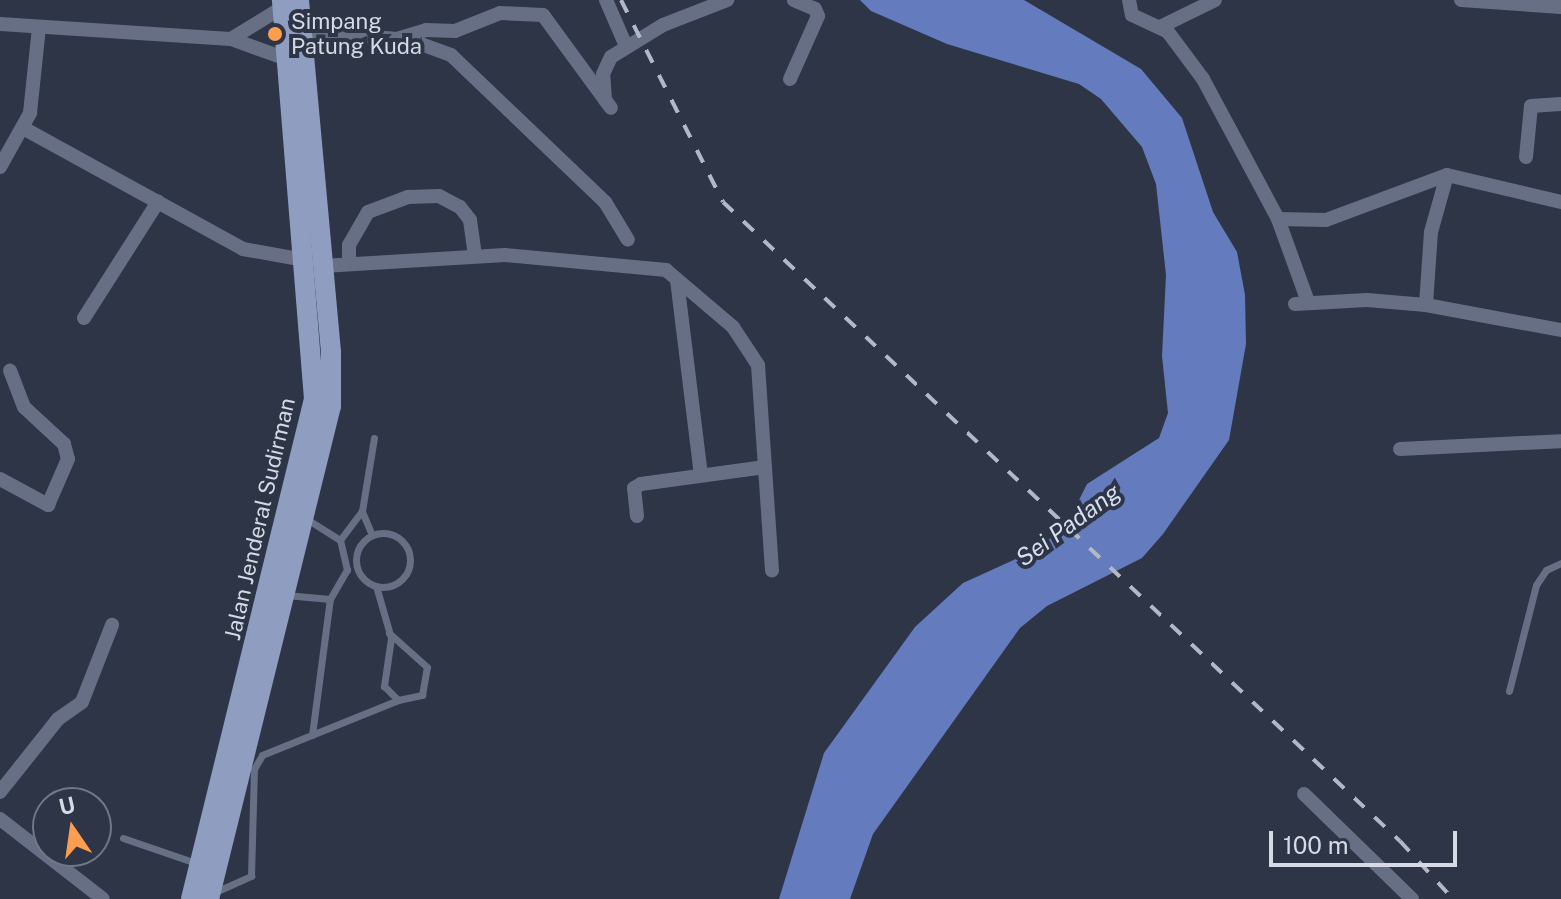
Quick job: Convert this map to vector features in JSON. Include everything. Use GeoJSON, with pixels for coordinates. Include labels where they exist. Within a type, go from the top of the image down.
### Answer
{"type":"FeatureCollection","features":[{"type":"Feature","properties":{"kind":"main road","name":"Jalan Jenderal Sudirman"},"geometry":{"type":"LineString","coordinates":[[291,2],[302,31],[296,62]]}},
{"type":"Feature","properties":{"kind":"main road","name":"Jalan Jenderal Sudirman"},"geometry":{"type":"LineString","coordinates":[[203,897],[196,863],[276,593],[303,517],[331,406],[314,263],[291,2]]}},
{"type":"Feature","properties":{"kind":"main road","name":"Jalan Jenderal Sudirman"},"geometry":{"type":"LineString","coordinates":[[203,897],[276,593],[314,399],[314,263]]}},
{"type":"Feature","properties":{"kind":"street"},"geometry":{"type":"LineString","coordinates":[[606,0],[626,46]]}},
{"type":"Feature","properties":{"kind":"street"},"geometry":{"type":"LineString","coordinates":[[396,39],[426,30],[455,31],[500,13],[543,15],[608,104],[603,74],[611,57],[626,46],[727,0]]}},
{"type":"Feature","properties":{"kind":"street"},"geometry":{"type":"LineString","coordinates":[[790,79],[818,16],[815,9],[794,0]]}},
{"type":"Feature","properties":{"kind":"street"},"geometry":{"type":"LineString","coordinates":[[1129,0],[1137,19],[1160,27],[1203,79],[1278,219],[1301,303],[1426,305],[1561,330]]}},
{"type":"Feature","properties":{"kind":"street"},"geometry":{"type":"LineString","coordinates":[[1160,27],[1215,0]]}},
{"type":"Feature","properties":{"kind":"street"},"geometry":{"type":"LineString","coordinates":[[1461,0],[1561,7]]}},
{"type":"Feature","properties":{"kind":"street"},"geometry":{"type":"LineString","coordinates":[[231,39],[291,2]]}},
{"type":"Feature","properties":{"kind":"street"},"geometry":{"type":"LineString","coordinates":[[0,24],[231,39],[296,62]]}},
{"type":"Feature","properties":{"kind":"street"},"geometry":{"type":"LineString","coordinates":[[0,167],[23,128],[37,78],[39,27]]}},
{"type":"Feature","properties":{"kind":"street"},"geometry":{"type":"LineString","coordinates":[[302,31],[396,39],[451,55],[605,202],[628,240]]}},
{"type":"Feature","properties":{"kind":"street"},"geometry":{"type":"LineString","coordinates":[[1526,157],[1531,106],[1561,104]]}},
{"type":"Feature","properties":{"kind":"street"},"geometry":{"type":"LineString","coordinates":[[23,128],[243,249],[314,263],[349,264],[475,255],[666,270],[733,327],[758,365],[772,571]]}},
{"type":"Feature","properties":{"kind":"street"},"geometry":{"type":"LineString","coordinates":[[1278,219],[1326,220],[1447,175],[1561,202]]}},
{"type":"Feature","properties":{"kind":"street"},"geometry":{"type":"LineString","coordinates":[[1426,305],[1431,232],[1447,175]]}},
{"type":"Feature","properties":{"kind":"street"},"geometry":{"type":"LineString","coordinates":[[349,264],[349,245],[368,212],[408,197],[439,196],[460,207],[470,220],[475,255]]}},
{"type":"Feature","properties":{"kind":"street"},"geometry":{"type":"LineString","coordinates":[[84,318],[158,202]]}},
{"type":"Feature","properties":{"kind":"street"},"geometry":{"type":"LineString","coordinates":[[677,280],[701,476]]}},
{"type":"Feature","properties":{"kind":"street"},"geometry":{"type":"LineString","coordinates":[[0,479],[48,505],[68,459],[60,439],[24,407],[10,371]]}},
{"type":"Feature","properties":{"kind":"street"},"geometry":{"type":"LineString","coordinates":[[1400,449],[1561,441]]}},
{"type":"Feature","properties":{"kind":"street"},"geometry":{"type":"LineString","coordinates":[[637,516],[634,488],[765,467]]}},
{"type":"Feature","properties":{"kind":"street"},"geometry":{"type":"LineString","coordinates":[[0,792],[58,719],[82,702],[112,625]]}},
{"type":"Feature","properties":{"kind":"street"},"geometry":{"type":"LineString","coordinates":[[1304,794],[1412,899]]}},
{"type":"Feature","properties":{"kind":"street"},"geometry":{"type":"LineString","coordinates":[[0,819],[103,899]]}},
{"type":"Feature","properties":{"kind":"lane"},"geometry":{"type":"LineString","coordinates":[[340,540],[362,511],[374,438]]}},
{"type":"Feature","properties":{"kind":"lane"},"geometry":{"type":"LineString","coordinates":[[362,511],[372,535]]}},
{"type":"Feature","properties":{"kind":"lane"},"geometry":{"type":"LineString","coordinates":[[303,517],[340,540],[348,562],[376,586],[389,633],[382,675],[389,695],[398,700]]}},
{"type":"Feature","properties":{"kind":"lane"},"geometry":{"type":"LineString","coordinates":[[358,572],[359,546],[372,535]]}},
{"type":"Feature","properties":{"kind":"lane"},"geometry":{"type":"LineString","coordinates":[[372,535],[401,540],[410,558],[404,577],[376,586]]}},
{"type":"Feature","properties":{"kind":"lane"},"geometry":{"type":"LineString","coordinates":[[312,735],[330,599],[348,562]]}},
{"type":"Feature","properties":{"kind":"lane"},"geometry":{"type":"LineString","coordinates":[[1509,691],[1536,585],[1546,570],[1561,563]]}},
{"type":"Feature","properties":{"kind":"lane"},"geometry":{"type":"LineString","coordinates":[[276,593],[330,599]]}},
{"type":"Feature","properties":{"kind":"lane"},"geometry":{"type":"LineString","coordinates":[[203,897],[251,876],[254,769],[262,755],[398,700],[422,695],[429,677],[420,658],[389,633]]}},
{"type":"Feature","properties":{"kind":"lane"},"geometry":{"type":"LineString","coordinates":[[123,838],[196,863]]}},
{"type":"Feature","properties":{"kind":"water","name":"Sei Padang"},"geometry":{"type":"Polygon","coordinates":[[[860,0],[1024,0],[1141,69],[1182,118],[1213,212],[1237,252],[1245,295],[1246,344],[1229,440],[1163,534],[1142,558],[1047,606],[1020,628],[873,834],[850,899],[779,899],[824,753],[915,627],[963,583],[1040,548],[1069,520],[1087,484],[1159,438],[1168,413],[1162,356],[1166,275],[1156,184],[1142,147],[1101,99],[1079,84],[947,44],[871,11],[860,0]]]}},
{"type":"Feature","properties":{"kind":"railway"},"geometry":{"type":"LineString","coordinates":[[621,0],[723,202],[1400,841],[1453,899]]}},
{"type":"Feature","properties":{"kind":"place","name":"Simpang Patung Kuda"},"geometry":{"type":"Point","coordinates":[275,34]}}]}
